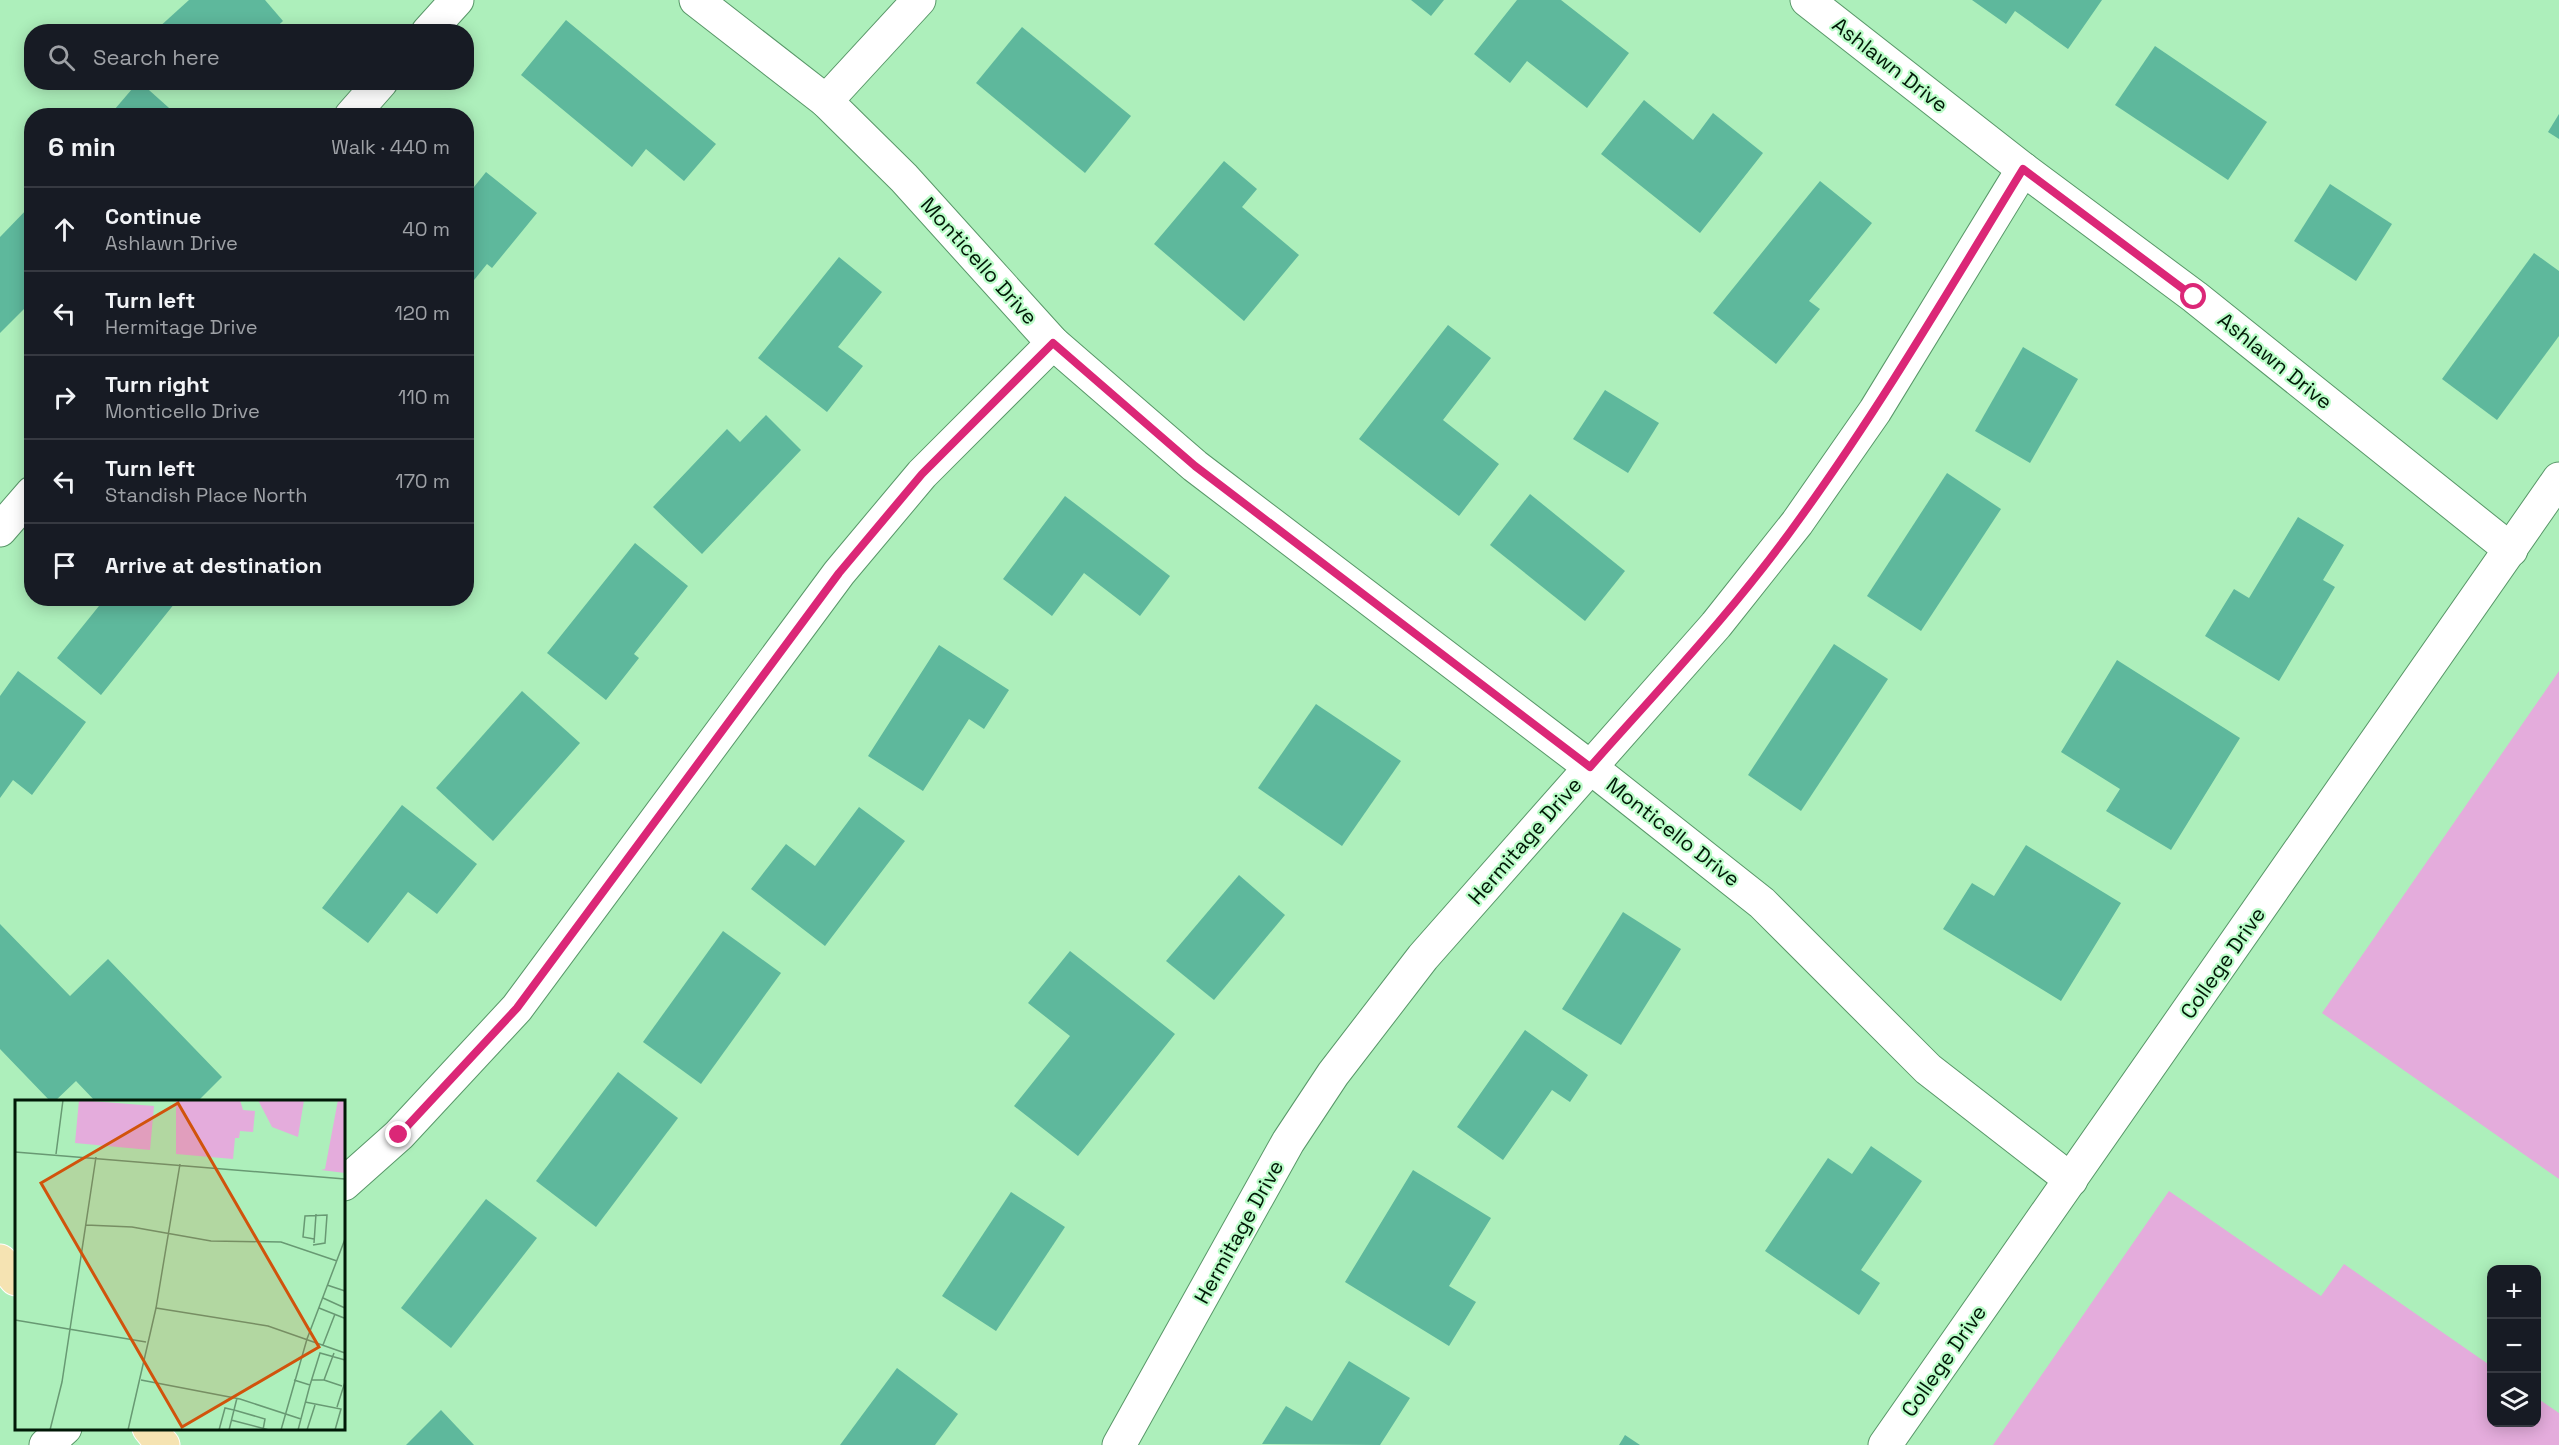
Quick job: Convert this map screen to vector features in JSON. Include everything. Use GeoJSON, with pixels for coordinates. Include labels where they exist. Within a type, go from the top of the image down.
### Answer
{"type":"FeatureCollection","features":[{"type":"Feature","properties":{"kind":"main road"},"geometry":{"type":"LineString","coordinates":[[0,1261],[15,1278]]}},
{"type":"Feature","properties":{"kind":"main road"},"geometry":{"type":"LineString","coordinates":[[151,1430],[163,1445]]}},
{"type":"Feature","properties":{"kind":"street"},"geometry":{"type":"LineString","coordinates":[[436,24],[458,0]]}},
{"type":"Feature","properties":{"kind":"street","name":"Monticello Drive"},"geometry":{"type":"LineString","coordinates":[[696,0],[826,101],[904,178],[1053,343],[1195,466],[1590,767],[1762,903],[1928,1069],[2071,1180]]}},
{"type":"Feature","properties":{"kind":"street"},"geometry":{"type":"LineString","coordinates":[[826,101],[919,0]]}},
{"type":"Feature","properties":{"kind":"street","name":"Ashlawn Drive"},"geometry":{"type":"LineString","coordinates":[[1807,0],[2023,169],[2194,297],[2511,550]]}},
{"type":"Feature","properties":{"kind":"street"},"geometry":{"type":"LineString","coordinates":[[358,108],[374,90]]}},
{"type":"Feature","properties":{"kind":"street","name":"Hermitage Drive"},"geometry":{"type":"LineString","coordinates":[[1119,1445],[1288,1142],[1332,1074],[1423,957],[1716,625],[1797,523],[1875,411],[2023,169]]}},
{"type":"Feature","properties":{"kind":"street"},"geometry":{"type":"LineString","coordinates":[[345,1183],[399,1135],[517,1008],[839,573],[922,474],[1053,343]]}},
{"type":"Feature","properties":{"kind":"street","name":"College Drive"},"geometry":{"type":"LineString","coordinates":[[1885,1445],[2559,479]]}},
{"type":"Feature","properties":{"kind":"street"},"geometry":{"type":"LineString","coordinates":[[0,530],[24,502]]}},
{"type":"Feature","properties":{"kind":"street"},"geometry":{"type":"LineString","coordinates":[[46,1445],[63,1430]]}},
{"type":"Feature","properties":{"kind":"shaded area"},"geometry":{"type":"Polygon","coordinates":[[[2559,671],[2559,1179],[2322,1013],[2559,671]]]}},
{"type":"Feature","properties":{"kind":"shaded area"},"geometry":{"type":"Polygon","coordinates":[[[2169,1191],[2321,1296],[2344,1264],[2487,1363],[2487,1427],[2541,1427],[2541,1401],[2559,1413],[2559,1445],[1993,1445],[2169,1191]]]}},
{"type":"Feature","properties":{"kind":"building"},"geometry":{"type":"Polygon","coordinates":[[[189,0],[265,0],[283,21],[280,24],[163,24],[189,0]]]}},
{"type":"Feature","properties":{"kind":"building"},"geometry":{"type":"Polygon","coordinates":[[[1411,0],[1444,0],[1431,16],[1411,0]]]}},
{"type":"Feature","properties":{"kind":"building"},"geometry":{"type":"Polygon","coordinates":[[[1517,0],[1561,0],[1629,53],[1587,108],[1527,61],[1510,83],[1474,54],[1517,0]]]}},
{"type":"Feature","properties":{"kind":"building"},"geometry":{"type":"Polygon","coordinates":[[[1972,0],[2102,0],[2068,49],[2015,11],[2006,24],[1972,0]]]}},
{"type":"Feature","properties":{"kind":"building"},"geometry":{"type":"Polygon","coordinates":[[[566,20],[716,144],[684,181],[646,149],[632,167],[521,75],[566,20]]]}},
{"type":"Feature","properties":{"kind":"building"},"geometry":{"type":"Polygon","coordinates":[[[1022,27],[1131,116],[1085,173],[976,83],[1022,27]]]}},
{"type":"Feature","properties":{"kind":"building"},"geometry":{"type":"Polygon","coordinates":[[[2155,46],[2267,122],[2228,180],[2115,105],[2155,46]]]}},
{"type":"Feature","properties":{"kind":"building"},"geometry":{"type":"Polygon","coordinates":[[[131,90],[149,90],[169,108],[116,108],[131,90]]]}},
{"type":"Feature","properties":{"kind":"building"},"geometry":{"type":"Polygon","coordinates":[[[1644,100],[1693,140],[1713,113],[1763,153],[1700,233],[1601,154],[1644,100]]]}},
{"type":"Feature","properties":{"kind":"building"},"geometry":{"type":"Polygon","coordinates":[[[2559,114],[2559,139],[2548,132],[2559,114]]]}},
{"type":"Feature","properties":{"kind":"building"},"geometry":{"type":"Polygon","coordinates":[[[1224,161],[1257,189],[1242,207],[1299,255],[1244,321],[1154,244],[1224,161]]]}},
{"type":"Feature","properties":{"kind":"building"},"geometry":{"type":"Polygon","coordinates":[[[486,172],[537,213],[492,268],[487,264],[474,280],[474,187],[486,172]]]}},
{"type":"Feature","properties":{"kind":"building"},"geometry":{"type":"Polygon","coordinates":[[[1820,181],[1872,223],[1809,301],[1820,309],[1776,364],[1713,313],[1820,181]]]}},
{"type":"Feature","properties":{"kind":"building"},"geometry":{"type":"Polygon","coordinates":[[[2330,184],[2392,224],[2356,281],[2294,241],[2330,184]]]}},
{"type":"Feature","properties":{"kind":"building"},"geometry":{"type":"Polygon","coordinates":[[[24,212],[24,309],[0,333],[0,237],[24,212]]]}},
{"type":"Feature","properties":{"kind":"building"},"geometry":{"type":"Polygon","coordinates":[[[2534,253],[2559,271],[2559,336],[2497,420],[2442,379],[2534,253]]]}},
{"type":"Feature","properties":{"kind":"building"},"geometry":{"type":"Polygon","coordinates":[[[839,257],[882,292],[838,347],[863,366],[827,412],[758,358],[839,257]]]}},
{"type":"Feature","properties":{"kind":"building"},"geometry":{"type":"Polygon","coordinates":[[[1448,325],[1491,358],[1443,420],[1499,464],[1459,516],[1359,439],[1448,325]]]}},
{"type":"Feature","properties":{"kind":"building"},"geometry":{"type":"Polygon","coordinates":[[[2023,347],[2078,379],[2030,463],[1975,431],[2023,347]]]}},
{"type":"Feature","properties":{"kind":"building"},"geometry":{"type":"Polygon","coordinates":[[[1605,390],[1659,423],[1628,473],[1573,439],[1605,390]]]}},
{"type":"Feature","properties":{"kind":"building"},"geometry":{"type":"Polygon","coordinates":[[[766,415],[801,450],[702,554],[653,507],[727,429],[740,442],[766,415]]]}},
{"type":"Feature","properties":{"kind":"building"},"geometry":{"type":"Polygon","coordinates":[[[1947,473],[2001,509],[1921,631],[1867,596],[1947,473]]]}},
{"type":"Feature","properties":{"kind":"building"},"geometry":{"type":"Polygon","coordinates":[[[1530,494],[1625,571],[1585,621],[1490,545],[1530,494]]]}},
{"type":"Feature","properties":{"kind":"building"},"geometry":{"type":"Polygon","coordinates":[[[1065,496],[1170,576],[1140,616],[1084,573],[1052,616],[1003,579],[1065,496]]]}},
{"type":"Feature","properties":{"kind":"building"},"geometry":{"type":"Polygon","coordinates":[[[2298,517],[2344,545],[2323,580],[2335,587],[2279,681],[2205,636],[2234,589],[2249,598],[2298,517]]]}},
{"type":"Feature","properties":{"kind":"building"},"geometry":{"type":"Polygon","coordinates":[[[635,543],[688,586],[634,654],[639,658],[606,700],[547,653],[635,543]]]}},
{"type":"Feature","properties":{"kind":"building"},"geometry":{"type":"Polygon","coordinates":[[[99,606],[173,606],[101,695],[57,658],[99,606]]]}},
{"type":"Feature","properties":{"kind":"building"},"geometry":{"type":"Polygon","coordinates":[[[1834,644],[1888,679],[1801,811],[1748,775],[1834,644]]]}},
{"type":"Feature","properties":{"kind":"building"},"geometry":{"type":"Polygon","coordinates":[[[939,645],[1009,690],[984,729],[969,719],[923,791],[868,756],[939,645]]]}},
{"type":"Feature","properties":{"kind":"building"},"geometry":{"type":"Polygon","coordinates":[[[2117,660],[2240,738],[2171,850],[2106,811],[2120,789],[2061,752],[2117,660]]]}},
{"type":"Feature","properties":{"kind":"building"},"geometry":{"type":"Polygon","coordinates":[[[18,671],[86,722],[32,795],[13,780],[0,798],[0,696],[18,671]]]}},
{"type":"Feature","properties":{"kind":"building"},"geometry":{"type":"Polygon","coordinates":[[[522,691],[580,743],[493,841],[436,788],[522,691]]]}},
{"type":"Feature","properties":{"kind":"building"},"geometry":{"type":"Polygon","coordinates":[[[1316,704],[1401,761],[1342,846],[1258,788],[1316,704]]]}},
{"type":"Feature","properties":{"kind":"building"},"geometry":{"type":"Polygon","coordinates":[[[402,805],[477,864],[437,914],[408,892],[368,943],[322,908],[402,805]]]}},
{"type":"Feature","properties":{"kind":"building"},"geometry":{"type":"Polygon","coordinates":[[[859,807],[905,841],[825,946],[751,889],[786,844],[815,866],[859,807]]]}},
{"type":"Feature","properties":{"kind":"building"},"geometry":{"type":"Polygon","coordinates":[[[2026,845],[2121,903],[2061,1001],[1943,929],[1972,883],[1994,896],[2026,845]]]}},
{"type":"Feature","properties":{"kind":"building"},"geometry":{"type":"Polygon","coordinates":[[[1239,875],[1285,915],[1214,1000],[1166,961],[1239,875]]]}},
{"type":"Feature","properties":{"kind":"building"},"geometry":{"type":"Polygon","coordinates":[[[1623,912],[1681,949],[1621,1045],[1562,1009],[1623,912]]]}},
{"type":"Feature","properties":{"kind":"building"},"geometry":{"type":"Polygon","coordinates":[[[0,924],[70,996],[108,959],[222,1077],[199,1100],[94,1100],[76,1081],[56,1100],[49,1100],[0,1049],[0,924]]]}},
{"type":"Feature","properties":{"kind":"building"},"geometry":{"type":"Polygon","coordinates":[[[723,931],[781,973],[701,1084],[643,1042],[723,931]]]}},
{"type":"Feature","properties":{"kind":"building"},"geometry":{"type":"Polygon","coordinates":[[[1070,951],[1175,1034],[1078,1156],[1014,1106],[1070,1036],[1028,1003],[1070,951]]]}},
{"type":"Feature","properties":{"kind":"building"},"geometry":{"type":"Polygon","coordinates":[[[1525,1030],[1588,1075],[1570,1102],[1552,1090],[1503,1160],[1457,1127],[1525,1030]]]}},
{"type":"Feature","properties":{"kind":"building"},"geometry":{"type":"Polygon","coordinates":[[[618,1072],[678,1118],[596,1227],[536,1181],[618,1072]]]}},
{"type":"Feature","properties":{"kind":"building"},"geometry":{"type":"Polygon","coordinates":[[[1871,1146],[1922,1181],[1861,1270],[1880,1283],[1859,1315],[1765,1251],[1828,1158],[1852,1174],[1871,1146]]]}},
{"type":"Feature","properties":{"kind":"building"},"geometry":{"type":"Polygon","coordinates":[[[1413,1170],[1491,1218],[1449,1286],[1476,1302],[1449,1346],[1345,1282],[1413,1170]]]}},
{"type":"Feature","properties":{"kind":"building"},"geometry":{"type":"Polygon","coordinates":[[[1011,1192],[1065,1227],[996,1331],[942,1296],[1011,1192]]]}},
{"type":"Feature","properties":{"kind":"building"},"geometry":{"type":"Polygon","coordinates":[[[486,1199],[537,1238],[451,1348],[401,1308],[486,1199]]]}},
{"type":"Feature","properties":{"kind":"building"},"geometry":{"type":"Polygon","coordinates":[[[1349,1361],[1410,1398],[1380,1445],[1262,1444],[1286,1406],[1312,1421],[1349,1361]]]}},
{"type":"Feature","properties":{"kind":"building"},"geometry":{"type":"Polygon","coordinates":[[[897,1368],[958,1414],[935,1445],[840,1445],[897,1368]]]}},
{"type":"Feature","properties":{"kind":"building"},"geometry":{"type":"Polygon","coordinates":[[[441,1410],[474,1445],[406,1445],[441,1410]]]}},
{"type":"Feature","properties":{"kind":"building"},"geometry":{"type":"Polygon","coordinates":[[[1625,1435],[1640,1445],[1619,1445],[1625,1435]]]}},
{"type":"Feature","properties":{"kind":"route"},"geometry":{"type":"LineString","coordinates":[[399,1135],[517,1008],[839,573],[922,474],[1053,343],[1195,466],[1590,767],[1716,625],[1797,523],[1875,411],[2023,169],[2194,297]]}}]}
